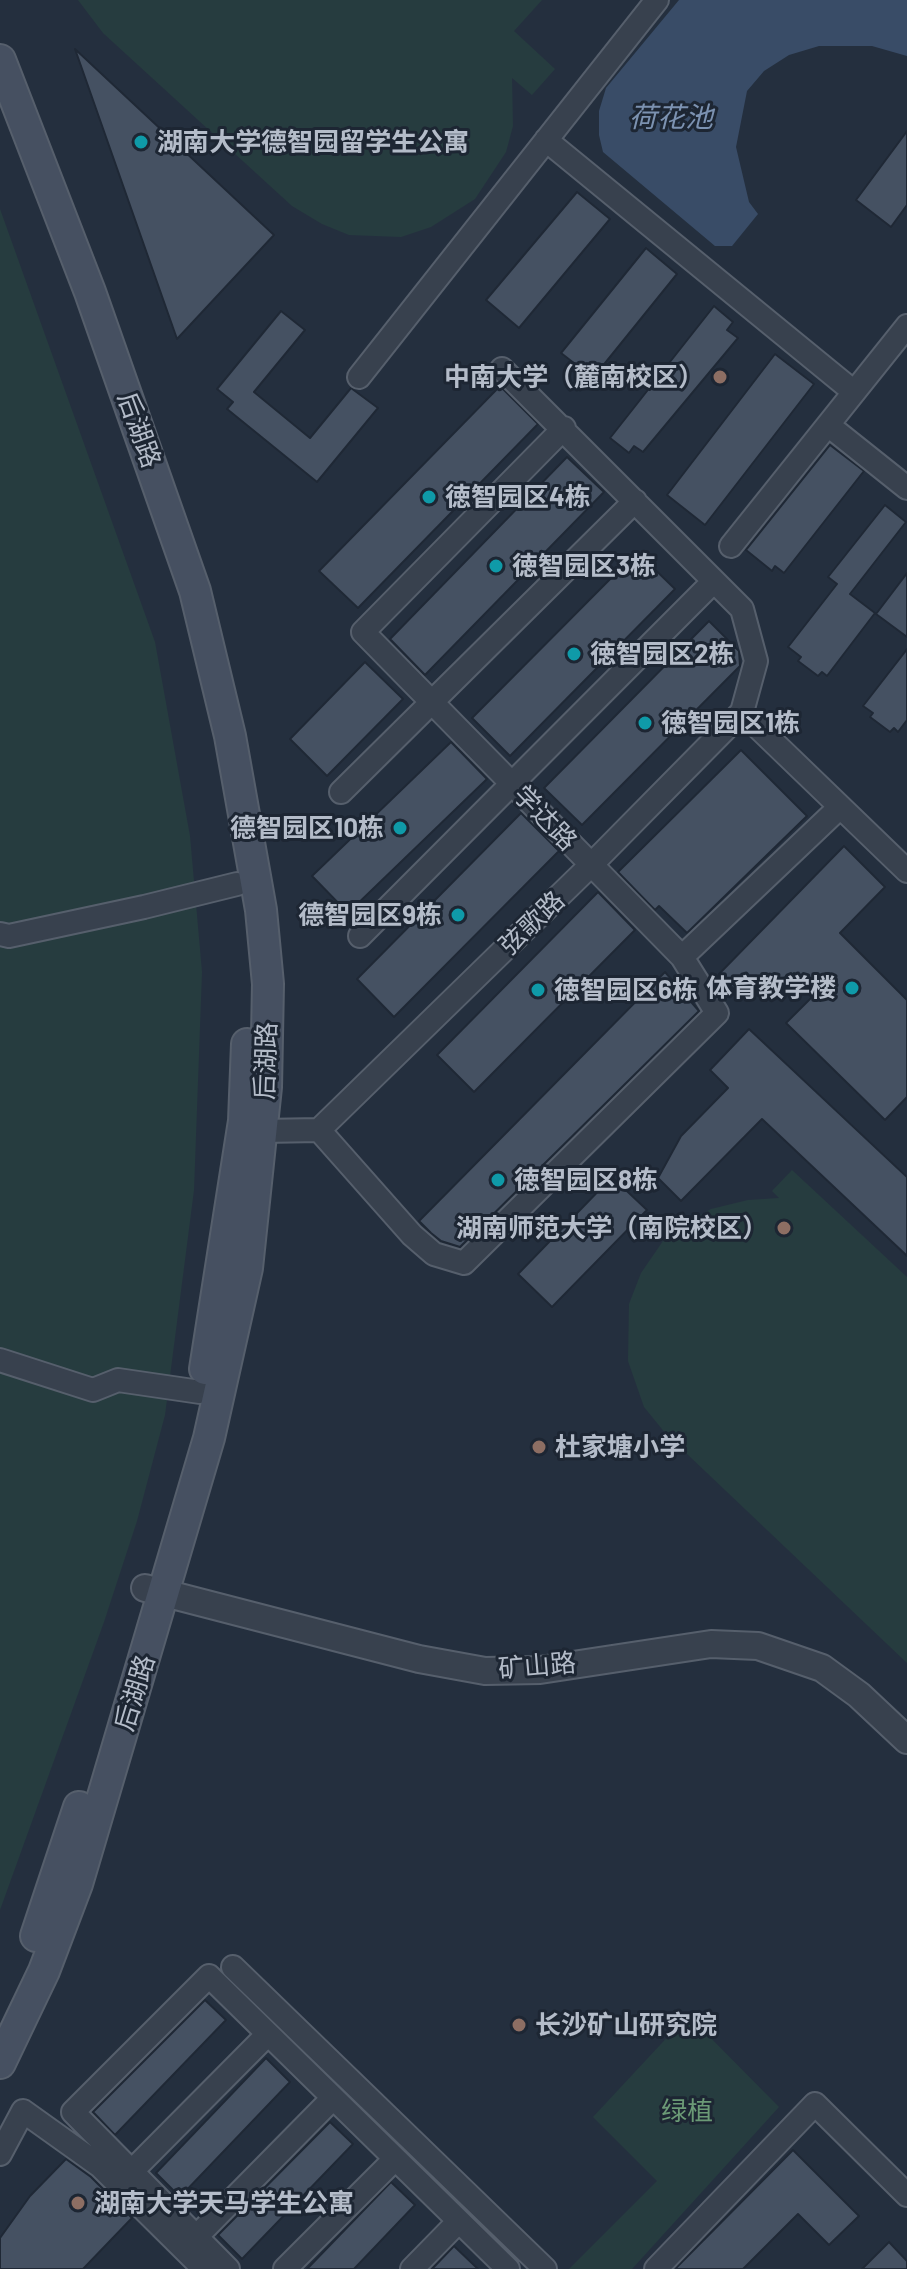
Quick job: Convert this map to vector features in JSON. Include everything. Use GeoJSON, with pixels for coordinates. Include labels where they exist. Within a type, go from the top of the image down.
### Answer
{"type":"FeatureCollection","features":[{"type":"Feature","properties":{"kind":"main road","name":"后湖路"},"geometry":{"type":"LineString","coordinates":[[0,60],[90,292],[195,591],[213,658],[261,910],[268,984],[262,1131],[247,1268],[209,1438],[22,1978],[0,2026]]}},
{"type":"Feature","properties":{"kind":"main road","name":"后湖路"},"geometry":{"type":"LineString","coordinates":[[0,92],[189,625],[217,752],[237,884],[249,995],[244,1121],[200,1392],[157,1584],[77,1884],[44,1971],[0,2063]]}},
{"type":"Feature","properties":{"kind":"street"},"geometry":{"type":"LineString","coordinates":[[359,377],[657,0]]}},
{"type":"Feature","properties":{"kind":"street"},"geometry":{"type":"LineString","coordinates":[[546,140],[854,392]]}},
{"type":"Feature","properties":{"kind":"street"},"geometry":{"type":"LineString","coordinates":[[731,546],[907,326]]}},
{"type":"Feature","properties":{"kind":"street"},"geometry":{"type":"LineString","coordinates":[[502,369],[742,609],[756,661],[742,712],[907,871]]}},
{"type":"Feature","properties":{"kind":"street"},"geometry":{"type":"LineString","coordinates":[[828,425],[907,488]]}},
{"type":"Feature","properties":{"kind":"street","name":"学达路"},"geometry":{"type":"LineString","coordinates":[[319,1130],[412,1235],[434,1254],[464,1263],[717,1013],[682,957],[363,632],[564,428]]}},
{"type":"Feature","properties":{"kind":"street"},"geometry":{"type":"LineString","coordinates":[[341,792],[635,501]]}},
{"type":"Feature","properties":{"kind":"street"},"geometry":{"type":"LineString","coordinates":[[360,936],[714,581]]}},
{"type":"Feature","properties":{"kind":"street","name":"弦歌路"},"geometry":{"type":"LineString","coordinates":[[319,1130],[591,865],[742,712]]}},
{"type":"Feature","properties":{"kind":"street"},"geometry":{"type":"LineString","coordinates":[[682,957],[845,813]]}},
{"type":"Feature","properties":{"kind":"street"},"geometry":{"type":"LineString","coordinates":[[0,934],[9,936],[237,884]]}},
{"type":"Feature","properties":{"kind":"street"},"geometry":{"type":"LineString","coordinates":[[262,1131],[319,1130]]}},
{"type":"Feature","properties":{"kind":"street"},"geometry":{"type":"LineString","coordinates":[[0,1360],[93,1390],[118,1380],[200,1392]]}},
{"type":"Feature","properties":{"kind":"street","name":"矿山路"},"geometry":{"type":"LineString","coordinates":[[157,1584],[478,1660],[523,1660],[696,1636],[763,1636],[802,1648],[832,1663],[907,1725]]}},
{"type":"Feature","properties":{"kind":"street","name":"矿山路"},"geometry":{"type":"LineString","coordinates":[[157,1584],[419,1659],[485,1671],[540,1670],[711,1644],[758,1646],[822,1668],[859,1695],[907,1740]]}},
{"type":"Feature","properties":{"kind":"street"},"geometry":{"type":"LineString","coordinates":[[233,1967],[545,2269]]}},
{"type":"Feature","properties":{"kind":"street"},"geometry":{"type":"LineString","coordinates":[[228,2269],[73,2112],[209,1976],[502,2267]]}},
{"type":"Feature","properties":{"kind":"street"},"geometry":{"type":"LineString","coordinates":[[132,2171],[268,2034]]}},
{"type":"Feature","properties":{"kind":"street"},"geometry":{"type":"LineString","coordinates":[[196,2237],[333,2098]]}},
{"type":"Feature","properties":{"kind":"street"},"geometry":{"type":"LineString","coordinates":[[656,2269],[815,2104],[907,2195]]}},
{"type":"Feature","properties":{"kind":"street"},"geometry":{"type":"LineString","coordinates":[[0,2154],[23,2111],[100,2166],[204,2269]]}},
{"type":"Feature","properties":{"kind":"street"},"geometry":{"type":"LineString","coordinates":[[285,2269],[395,2159]]}},
{"type":"Feature","properties":{"kind":"street"},"geometry":{"type":"LineString","coordinates":[[412,2269],[459,2221]]}},
{"type":"Feature","properties":{"kind":"green space"},"geometry":{"type":"Polygon","coordinates":[[[78,0],[542,0],[514,31],[555,69],[532,95],[512,78],[513,126],[506,152],[475,199],[431,227],[401,237],[349,235],[322,224],[292,206],[103,33],[78,0]]]}},
{"type":"Feature","properties":{"kind":"green space"},"geometry":{"type":"Polygon","coordinates":[[[0,209],[155,642],[190,836],[202,972],[194,1190],[165,1415],[137,1521],[104,1622],[0,1910],[0,209]]]}},
{"type":"Feature","properties":{"kind":"green space"},"geometry":{"type":"Polygon","coordinates":[[[792,1170],[907,1277],[907,1663],[666,1434],[644,1407],[628,1361],[629,1304],[641,1273],[663,1241],[680,1226],[711,1209],[748,1200],[779,1198],[772,1191],[792,1170]]]}},
{"type":"Feature","properties":{"kind":"green space","name":"绿植"},"geometry":{"type":"Polygon","coordinates":[[[688,2015],[779,2107],[632,2269],[569,2269],[657,2181],[593,2117],[688,2015]]]}},
{"type":"Feature","properties":{"kind":"water","name":"荷花池"},"geometry":{"type":"Polygon","coordinates":[[[679,0],[907,0],[907,56],[872,46],[819,46],[789,55],[764,71],[747,91],[736,147],[749,202],[758,214],[732,246],[715,246],[603,152],[599,135],[599,111],[606,88],[679,0]]]}},
{"type":"Feature","properties":{"kind":"building","name":"湖南大学德智园留学生公寓"},"geometry":{"type":"Polygon","coordinates":[[[75,49],[274,235],[177,339],[75,49]]]}},
{"type":"Feature","properties":{"kind":"building"},"geometry":{"type":"Polygon","coordinates":[[[907,131],[907,205],[891,227],[856,200],[907,131]]]}},
{"type":"Feature","properties":{"kind":"building"},"geometry":{"type":"Polygon","coordinates":[[[577,192],[610,219],[519,328],[486,300],[577,192]]]}},
{"type":"Feature","properties":{"kind":"building"},"geometry":{"type":"Polygon","coordinates":[[[646,248],[677,274],[593,378],[561,353],[646,248]]]}},
{"type":"Feature","properties":{"kind":"building"},"geometry":{"type":"Polygon","coordinates":[[[714,306],[733,322],[727,330],[738,338],[643,452],[634,446],[629,453],[610,438],[714,306]]]}},
{"type":"Feature","properties":{"kind":"building"},"geometry":{"type":"Polygon","coordinates":[[[281,311],[305,330],[254,392],[310,438],[351,388],[378,408],[317,482],[227,409],[233,402],[217,389],[281,311]]]}},
{"type":"Feature","properties":{"kind":"building"},"geometry":{"type":"Polygon","coordinates":[[[775,354],[814,384],[705,525],[667,495],[775,354]]]}},
{"type":"Feature","properties":{"kind":"building","name":"徳智园区4栋"},"geometry":{"type":"Polygon","coordinates":[[[500,386],[538,424],[358,608],[319,571],[500,386]]]}},
{"type":"Feature","properties":{"kind":"building"},"geometry":{"type":"Polygon","coordinates":[[[830,445],[864,471],[784,573],[775,566],[772,571],[746,550],[830,445]]]}},
{"type":"Feature","properties":{"kind":"building","name":"徳智园区3栋"},"geometry":{"type":"Polygon","coordinates":[[[567,457],[604,492],[425,675],[390,639],[567,457]]]}},
{"type":"Feature","properties":{"kind":"building"},"geometry":{"type":"Polygon","coordinates":[[[885,505],[906,522],[850,594],[875,613],[827,676],[822,672],[818,676],[798,661],[801,657],[788,647],[837,584],[828,577],[885,505]]]}},
{"type":"Feature","properties":{"kind":"building","name":"徳智园区2栋"},"geometry":{"type":"Polygon","coordinates":[[[637,552],[675,589],[510,756],[472,718],[637,552]]]}},
{"type":"Feature","properties":{"kind":"building"},"geometry":{"type":"Polygon","coordinates":[[[907,573],[907,637],[876,614],[907,573]]]}},
{"type":"Feature","properties":{"kind":"building","name":"徳智园区1栋"},"geometry":{"type":"Polygon","coordinates":[[[709,621],[739,651],[740,666],[582,825],[544,788],[709,621]]]}},
{"type":"Feature","properties":{"kind":"building"},"geometry":{"type":"Polygon","coordinates":[[[907,649],[907,720],[898,732],[894,728],[890,732],[870,717],[873,713],[863,706],[907,649]]]}},
{"type":"Feature","properties":{"kind":"building"},"geometry":{"type":"Polygon","coordinates":[[[365,662],[403,699],[327,776],[290,739],[365,662]]]}},
{"type":"Feature","properties":{"kind":"building","name":"德智园区10栋"},"geometry":{"type":"Polygon","coordinates":[[[451,742],[487,779],[348,913],[312,876],[451,742]]]}},
{"type":"Feature","properties":{"kind":"building"},"geometry":{"type":"Polygon","coordinates":[[[741,750],[807,816],[687,933],[659,906],[655,910],[618,872],[741,750]]]}},
{"type":"Feature","properties":{"kind":"building","name":"德智园区9栋"},"geometry":{"type":"Polygon","coordinates":[[[521,813],[559,851],[394,1017],[357,979],[521,813]]]}},
{"type":"Feature","properties":{"kind":"building","name":"体育教学楼"},"geometry":{"type":"Polygon","coordinates":[[[844,846],[885,887],[840,933],[907,1000],[907,1097],[885,1120],[786,1023],[815,994],[794,973],[766,1001],[748,984],[738,993],[719,974],[844,846]]]}},
{"type":"Feature","properties":{"kind":"building","name":"徳智园区6栋"},"geometry":{"type":"Polygon","coordinates":[[[598,892],[635,930],[474,1092],[437,1055],[598,892]]]}},
{"type":"Feature","properties":{"kind":"building"},"geometry":{"type":"Polygon","coordinates":[[[665,972],[699,1011],[460,1247],[441,1241],[431,1233],[419,1221],[665,972]]]}},
{"type":"Feature","properties":{"kind":"building"},"geometry":{"type":"Polygon","coordinates":[[[749,1029],[907,1177],[907,1256],[762,1119],[681,1201],[658,1178],[681,1136],[728,1088],[710,1070],[749,1029]]]}},
{"type":"Feature","properties":{"kind":"building"},"geometry":{"type":"Polygon","coordinates":[[[612,1177],[647,1210],[552,1307],[518,1274],[612,1177]]]}},
{"type":"Feature","properties":{"kind":"building"},"geometry":{"type":"Polygon","coordinates":[[[205,2000],[226,2020],[115,2135],[93,2112],[205,2000]]]}},
{"type":"Feature","properties":{"kind":"building"},"geometry":{"type":"Polygon","coordinates":[[[266,2058],[290,2082],[180,2197],[156,2173],[266,2058]]]}},
{"type":"Feature","properties":{"kind":"building"},"geometry":{"type":"Polygon","coordinates":[[[330,2122],[353,2144],[242,2259],[218,2235],[330,2122]]]}},
{"type":"Feature","properties":{"kind":"building"},"geometry":{"type":"Polygon","coordinates":[[[793,2150],[859,2216],[829,2245],[798,2214],[743,2269],[675,2269],[793,2150]]]}},
{"type":"Feature","properties":{"kind":"building"},"geometry":{"type":"Polygon","coordinates":[[[66,2159],[91,2177],[132,2218],[83,2269],[0,2269],[0,2238],[30,2196],[66,2159]]]}},
{"type":"Feature","properties":{"kind":"building"},"geometry":{"type":"Polygon","coordinates":[[[391,2182],[415,2205],[354,2269],[307,2269],[391,2182]]]}},
{"type":"Feature","properties":{"kind":"building"},"geometry":{"type":"Polygon","coordinates":[[[889,2242],[907,2261],[907,2269],[862,2269],[889,2242]]]}},
{"type":"Feature","properties":{"kind":"building"},"geometry":{"type":"Polygon","coordinates":[[[454,2246],[478,2269],[432,2269],[454,2246]]]}},
{"type":"Feature","properties":{"kind":"place","name":"湖南大学德智园留学生公寓"},"geometry":{"type":"Point","coordinates":[141,142]}},
{"type":"Feature","properties":{"kind":"place","name":"中南大学（麓南校区）"},"geometry":{"type":"Point","coordinates":[720,377]}},
{"type":"Feature","properties":{"kind":"place","name":"徳智园区4栋"},"geometry":{"type":"Point","coordinates":[429,497]}},
{"type":"Feature","properties":{"kind":"place","name":"徳智园区3栋"},"geometry":{"type":"Point","coordinates":[496,566]}},
{"type":"Feature","properties":{"kind":"place","name":"徳智园区2栋"},"geometry":{"type":"Point","coordinates":[574,654]}},
{"type":"Feature","properties":{"kind":"place","name":"徳智园区1栋"},"geometry":{"type":"Point","coordinates":[645,723]}},
{"type":"Feature","properties":{"kind":"place","name":"德智园区10栋"},"geometry":{"type":"Point","coordinates":[400,828]}},
{"type":"Feature","properties":{"kind":"place","name":"德智园区9栋"},"geometry":{"type":"Point","coordinates":[458,915]}},
{"type":"Feature","properties":{"kind":"place","name":"体育教学楼"},"geometry":{"type":"Point","coordinates":[852,988]}},
{"type":"Feature","properties":{"kind":"place","name":"徳智园区6栋"},"geometry":{"type":"Point","coordinates":[538,990]}},
{"type":"Feature","properties":{"kind":"place","name":"徳智园区8栋"},"geometry":{"type":"Point","coordinates":[498,1180]}},
{"type":"Feature","properties":{"kind":"place","name":"湖南师范大学（南院校区）"},"geometry":{"type":"Point","coordinates":[784,1228]}},
{"type":"Feature","properties":{"kind":"place","name":"杜家塘小学"},"geometry":{"type":"Point","coordinates":[539,1447]}},
{"type":"Feature","properties":{"kind":"place","name":"长沙矿山研究院"},"geometry":{"type":"Point","coordinates":[519,2025]}},
{"type":"Feature","properties":{"kind":"place","name":"湖南大学天马学生公寓"},"geometry":{"type":"Point","coordinates":[78,2203]}}]}
